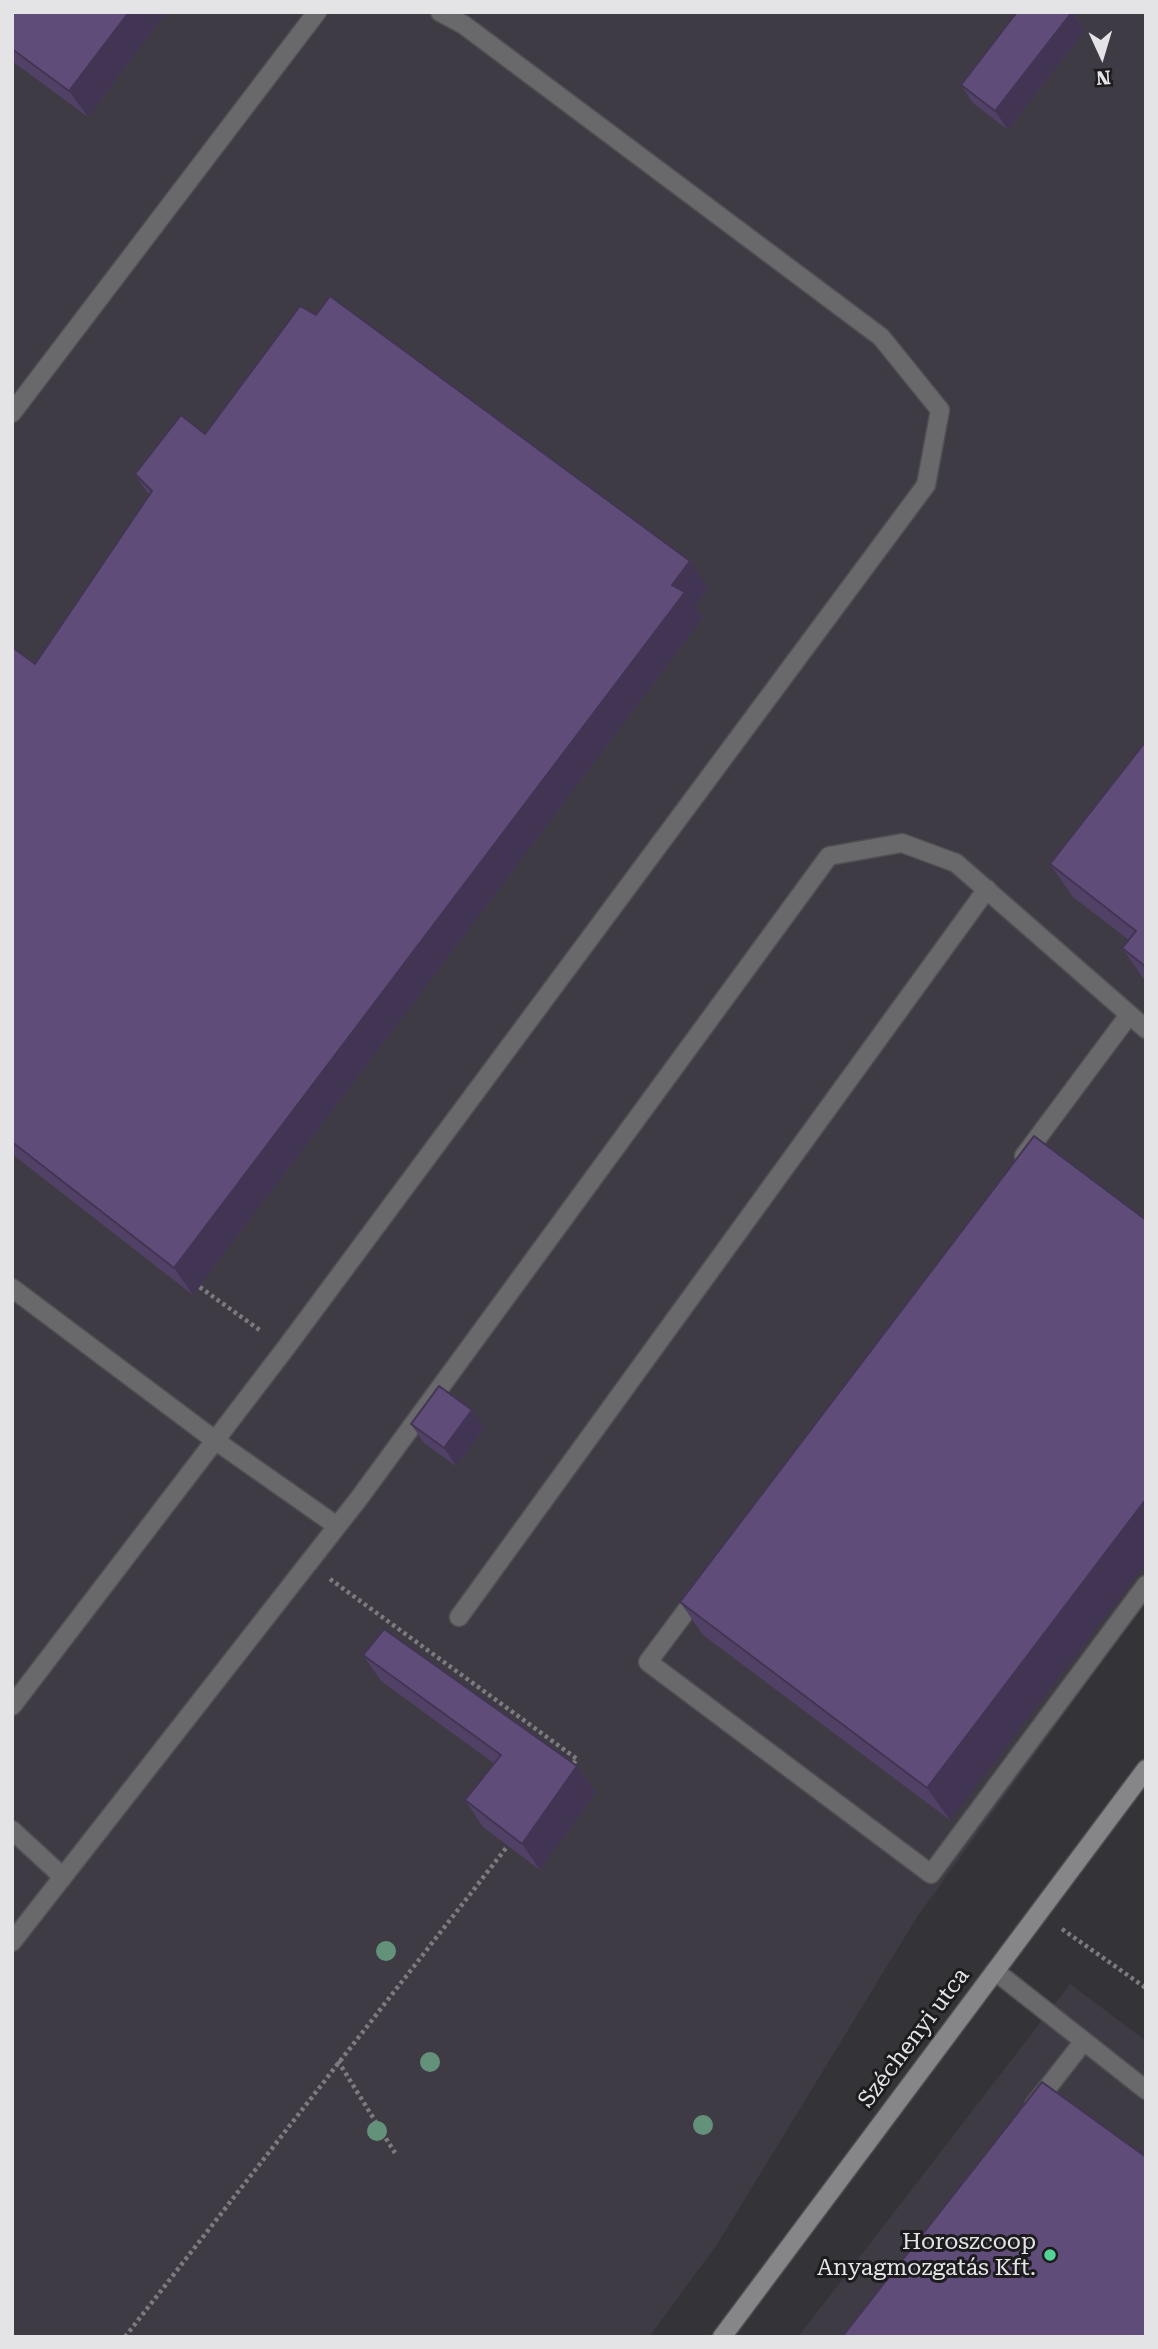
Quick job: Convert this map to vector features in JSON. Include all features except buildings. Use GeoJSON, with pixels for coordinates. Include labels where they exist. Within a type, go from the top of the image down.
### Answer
{"type":"FeatureCollection","features":[{"type":"Feature","properties":{"kind":"street","name":"Széchenyi utca"},"geometry":{"type":"LineString","coordinates":[[722,2337],[1146,1769]]}},
{"type":"Feature","properties":{"kind":"lane"},"geometry":{"type":"LineString","coordinates":[[12,413],[317,12]]}},
{"type":"Feature","properties":{"kind":"lane"},"geometry":{"type":"LineString","coordinates":[[12,1706],[285,1349],[926,485],[940,410],[881,337],[464,25],[440,12]]}},
{"type":"Feature","properties":{"kind":"lane"},"geometry":{"type":"LineString","coordinates":[[12,1942],[337,1526],[829,856],[902,843],[957,863],[1146,1028]]}},
{"type":"Feature","properties":{"kind":"lane"},"geometry":{"type":"LineString","coordinates":[[459,1617],[987,889]]}},
{"type":"Feature","properties":{"kind":"lane"},"geometry":{"type":"LineString","coordinates":[[1013,1171],[1129,1015]]}},
{"type":"Feature","properties":{"kind":"lane"},"geometry":{"type":"LineString","coordinates":[[12,1288],[216,1441],[337,1526]]}},
{"type":"Feature","properties":{"kind":"lane"},"geometry":{"type":"LineString","coordinates":[[714,1573],[648,1662],[931,1874],[1146,1585]]}},
{"type":"Feature","properties":{"kind":"lane"},"geometry":{"type":"LineString","coordinates":[[12,1830],[63,1877]]}},
{"type":"Feature","properties":{"kind":"lane"},"geometry":{"type":"LineString","coordinates":[[995,1971],[1146,2090]]}},
{"type":"Feature","properties":{"kind":"lane"},"geometry":{"type":"LineString","coordinates":[[1024,2118],[1084,2041]]}},
{"type":"Feature","properties":{"kind":"path"},"geometry":{"type":"LineString","coordinates":[[187,1278],[285,1349]]}},
{"type":"Feature","properties":{"kind":"path"},"geometry":{"type":"LineString","coordinates":[[308,1564],[577,1759],[567,1772]]}},
{"type":"Feature","properties":{"kind":"path"},"geometry":{"type":"LineString","coordinates":[[125,2337],[510,1843]]}},
{"type":"Feature","properties":{"kind":"path"},"geometry":{"type":"LineString","coordinates":[[1038,1913],[1146,1988]]}},
{"type":"Feature","properties":{"kind":"path"},"geometry":{"type":"LineString","coordinates":[[338,2061],[395,2153]]}},
{"type":"Feature","properties":{"kind":"shaded area"},"geometry":{"type":"Polygon","coordinates":[[[12,12],[1146,12],[1146,1601],[917,1917],[718,2243],[649,2337],[12,2337],[12,12]]]}},
{"type":"Feature","properties":{"kind":"shaded area"},"geometry":{"type":"Polygon","coordinates":[[[1070,1984],[1146,2041],[1146,2337],[798,2337],[1070,1984]]]}},
{"type":"Feature","properties":{"kind":"place","name":"Horoszcoop Anyagmozgatás Kft."},"geometry":{"type":"Point","coordinates":[1050,2255]}}]}
